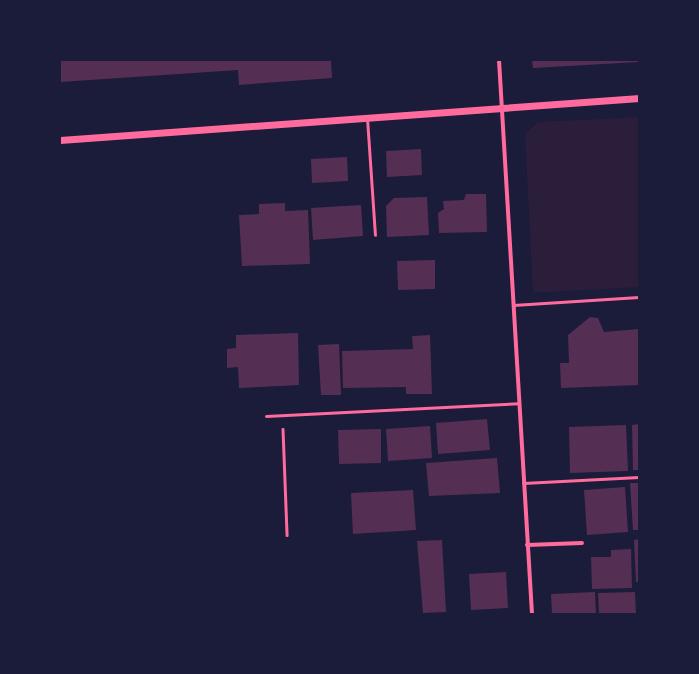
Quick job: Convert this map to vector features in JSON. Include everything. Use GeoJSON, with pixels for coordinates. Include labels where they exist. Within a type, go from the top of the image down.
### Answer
{"type":"FeatureCollection","features":[{"type":"Feature","properties":{"kind":"street"},"geometry":{"type":"LineString","coordinates":[[499,60],[532,614]]}},
{"type":"Feature","properties":{"kind":"street"},"geometry":{"type":"LineString","coordinates":[[60,140],[502,109],[521,105],[639,98]]}},
{"type":"Feature","properties":{"kind":"street"},"geometry":{"type":"LineString","coordinates":[[527,545],[582,543]]}},
{"type":"Feature","properties":{"kind":"lane"},"geometry":{"type":"LineString","coordinates":[[367,118],[375,235]]}},
{"type":"Feature","properties":{"kind":"lane"},"geometry":{"type":"LineString","coordinates":[[513,304],[639,297]]}},
{"type":"Feature","properties":{"kind":"lane"},"geometry":{"type":"LineString","coordinates":[[266,416],[519,403]]}},
{"type":"Feature","properties":{"kind":"lane"},"geometry":{"type":"LineString","coordinates":[[524,483],[639,477]]}},
{"type":"Feature","properties":{"kind":"path"},"geometry":{"type":"LineString","coordinates":[[283,416],[287,535]]}},
{"type":"Feature","properties":{"kind":"shaded area"},"geometry":{"type":"Polygon","coordinates":[[[639,117],[639,287],[533,293],[525,134],[538,122],[639,117]]]}},
{"type":"Feature","properties":{"kind":"building"},"geometry":{"type":"Polygon","coordinates":[[[60,60],[331,60],[332,78],[239,85],[238,70],[60,82],[60,60]]]}},
{"type":"Feature","properties":{"kind":"building"},"geometry":{"type":"Polygon","coordinates":[[[532,60],[639,60],[639,62],[533,68],[532,60]]]}},
{"type":"Feature","properties":{"kind":"building"},"geometry":{"type":"Polygon","coordinates":[[[421,149],[422,175],[387,177],[386,151],[421,149]]]}},
{"type":"Feature","properties":{"kind":"building"},"geometry":{"type":"Polygon","coordinates":[[[347,157],[348,181],[312,183],[311,159],[347,157]]]}},
{"type":"Feature","properties":{"kind":"building"},"geometry":{"type":"Polygon","coordinates":[[[466,194],[486,194],[487,232],[439,233],[438,213],[444,209],[443,201],[464,200],[466,194]]]}},
{"type":"Feature","properties":{"kind":"building"},"geometry":{"type":"Polygon","coordinates":[[[427,197],[429,235],[387,237],[386,206],[394,198],[427,197]]]}},
{"type":"Feature","properties":{"kind":"building"},"geometry":{"type":"Polygon","coordinates":[[[285,203],[285,211],[308,210],[310,264],[242,266],[239,215],[259,214],[259,204],[285,203]]]}},
{"type":"Feature","properties":{"kind":"building"},"geometry":{"type":"Polygon","coordinates":[[[361,205],[363,236],[313,240],[311,208],[361,205]]]}},
{"type":"Feature","properties":{"kind":"building"},"geometry":{"type":"Polygon","coordinates":[[[435,260],[435,289],[398,290],[397,261],[435,260]]]}},
{"type":"Feature","properties":{"kind":"building"},"geometry":{"type":"Polygon","coordinates":[[[590,317],[598,318],[604,332],[639,329],[639,385],[561,388],[560,363],[569,363],[568,335],[590,317]]]}},
{"type":"Feature","properties":{"kind":"building"},"geometry":{"type":"Polygon","coordinates":[[[298,333],[299,385],[239,388],[238,367],[227,368],[227,349],[236,348],[236,335],[298,333]]]}},
{"type":"Feature","properties":{"kind":"building"},"geometry":{"type":"Polygon","coordinates":[[[430,335],[432,394],[406,394],[406,387],[343,388],[342,351],[413,349],[412,336],[430,335]]]}},
{"type":"Feature","properties":{"kind":"building"},"geometry":{"type":"Polygon","coordinates":[[[339,344],[341,395],[321,395],[318,345],[339,344]]]}},
{"type":"Feature","properties":{"kind":"building"},"geometry":{"type":"Polygon","coordinates":[[[487,419],[490,450],[438,454],[436,423],[487,419]]]}},
{"type":"Feature","properties":{"kind":"building"},"geometry":{"type":"Polygon","coordinates":[[[639,424],[639,470],[633,470],[632,425],[639,424]]]}},
{"type":"Feature","properties":{"kind":"building"},"geometry":{"type":"Polygon","coordinates":[[[626,425],[628,471],[570,473],[569,427],[626,425]]]}},
{"type":"Feature","properties":{"kind":"building"},"geometry":{"type":"Polygon","coordinates":[[[430,426],[432,458],[388,461],[386,429],[430,426]]]}},
{"type":"Feature","properties":{"kind":"building"},"geometry":{"type":"Polygon","coordinates":[[[381,429],[381,463],[339,464],[338,430],[381,429]]]}},
{"type":"Feature","properties":{"kind":"building"},"geometry":{"type":"Polygon","coordinates":[[[497,458],[500,493],[429,496],[426,463],[497,458]]]}},
{"type":"Feature","properties":{"kind":"building"},"geometry":{"type":"Polygon","coordinates":[[[630,483],[639,483],[639,530],[633,530],[630,483]]]}},
{"type":"Feature","properties":{"kind":"building"},"geometry":{"type":"Polygon","coordinates":[[[625,487],[628,532],[587,535],[584,490],[625,487]]]}},
{"type":"Feature","properties":{"kind":"building"},"geometry":{"type":"Polygon","coordinates":[[[413,490],[416,530],[353,534],[351,493],[413,490]]]}},
{"type":"Feature","properties":{"kind":"building"},"geometry":{"type":"Polygon","coordinates":[[[639,539],[639,582],[636,582],[634,540],[639,539]]]}},
{"type":"Feature","properties":{"kind":"building"},"geometry":{"type":"Polygon","coordinates":[[[442,540],[446,612],[423,613],[417,541],[442,540]]]}},
{"type":"Feature","properties":{"kind":"building"},"geometry":{"type":"Polygon","coordinates":[[[631,549],[632,588],[592,589],[591,557],[611,557],[611,550],[631,549]]]}},
{"type":"Feature","properties":{"kind":"building"},"geometry":{"type":"Polygon","coordinates":[[[506,572],[508,608],[471,610],[469,574],[506,572]]]}},
{"type":"Feature","properties":{"kind":"building"},"geometry":{"type":"Polygon","coordinates":[[[595,592],[596,614],[552,614],[551,594],[595,592]]]}},
{"type":"Feature","properties":{"kind":"building"},"geometry":{"type":"Polygon","coordinates":[[[635,592],[636,614],[599,614],[598,593],[635,592]]]}}]}
